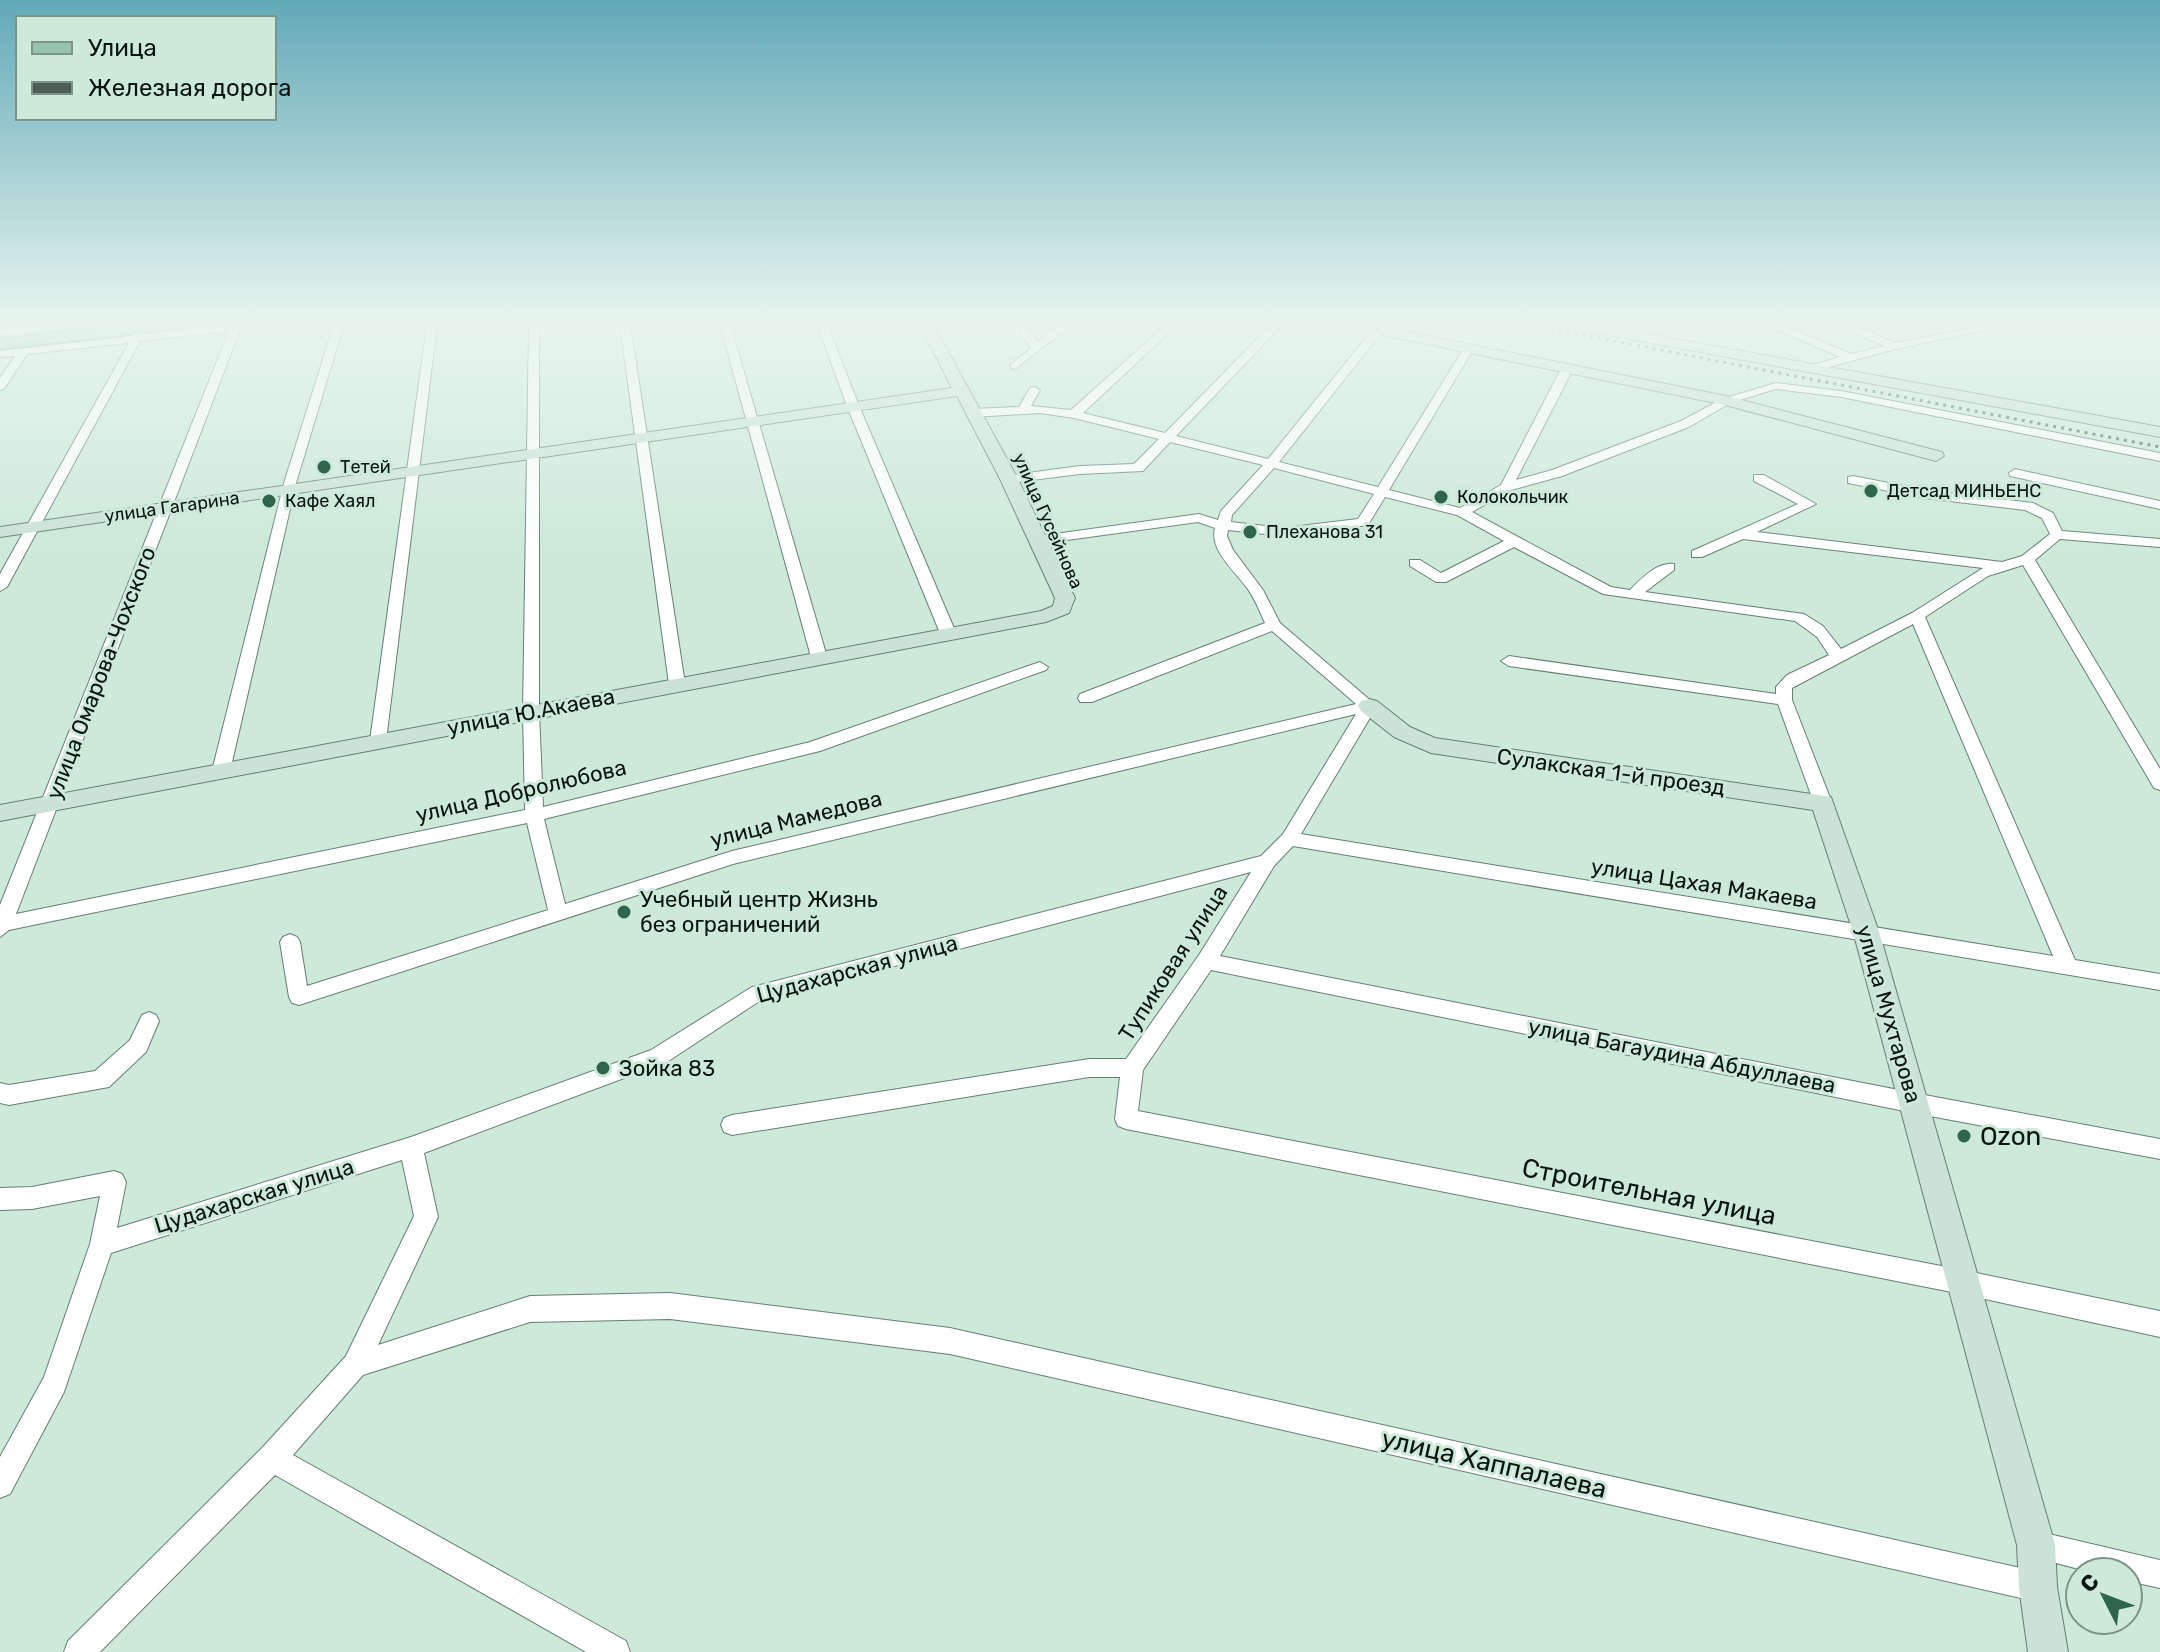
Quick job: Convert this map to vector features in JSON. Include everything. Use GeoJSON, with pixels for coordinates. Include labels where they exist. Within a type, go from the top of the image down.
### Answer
{"type":"FeatureCollection","features":[{"type":"Feature","properties":{"kind":"main road","name":"улица Гагарина"},"geometry":{"type":"LineString","coordinates":[[0,526],[167,505],[866,401]]}},
{"type":"Feature","properties":{"kind":"main road","name":"улица Гусейнова"},"geometry":{"type":"LineString","coordinates":[[967,401],[1009,479],[1065,598],[1062,609]]}},
{"type":"Feature","properties":{"kind":"main road"},"geometry":{"type":"LineString","coordinates":[[1726,401],[1936,456]]}},
{"type":"Feature","properties":{"kind":"main road"},"geometry":{"type":"LineString","coordinates":[[1988,401],[2160,432]]}},
{"type":"Feature","properties":{"kind":"main road","name":"улица Гагарина"},"geometry":{"type":"LineString","coordinates":[[0,532],[34,524]]}},
{"type":"Feature","properties":{"kind":"main road","name":"улица Ю.Акаева"},"geometry":{"type":"LineString","coordinates":[[0,813],[1046,616],[1062,609]]}},
{"type":"Feature","properties":{"kind":"main road","name":"Сулакская 1-й проезд"},"geometry":{"type":"LineString","coordinates":[[1369,706],[1402,732],[1431,745],[1823,803]]}},
{"type":"Feature","properties":{"kind":"main road","name":"улица Мухтарова"},"geometry":{"type":"LineString","coordinates":[[1823,803],[1867,935],[2036,1545],[2038,1587],[2048,1652]]}},
{"type":"Feature","properties":{"kind":"street"},"geometry":{"type":"LineString","coordinates":[[0,587],[100,401]]}},
{"type":"Feature","properties":{"kind":"street","name":"улица Омарова-Чохского"},"geometry":{"type":"LineString","coordinates":[[1,926],[207,401]]}},
{"type":"Feature","properties":{"kind":"street"},"geometry":{"type":"LineString","coordinates":[[221,771],[290,486],[316,401]]}},
{"type":"Feature","properties":{"kind":"street"},"geometry":{"type":"LineString","coordinates":[[378,741],[422,401]]}},
{"type":"Feature","properties":{"kind":"street"},"geometry":{"type":"LineString","coordinates":[[533,401],[531,712],[534,815],[558,913]]}},
{"type":"Feature","properties":{"kind":"street"},"geometry":{"type":"LineString","coordinates":[[636,401],[677,684]]}},
{"type":"Feature","properties":{"kind":"street"},"geometry":{"type":"LineString","coordinates":[[747,401],[819,657]]}},
{"type":"Feature","properties":{"kind":"street"},"geometry":{"type":"LineString","coordinates":[[1023,410],[1028,401]]}},
{"type":"Feature","properties":{"kind":"street"},"geometry":{"type":"LineString","coordinates":[[1074,414],[1088,401]]}},
{"type":"Feature","properties":{"kind":"street"},"geometry":{"type":"LineString","coordinates":[[1009,479],[1080,470],[1138,468],[1206,401]]}},
{"type":"Feature","properties":{"kind":"street"},"geometry":{"type":"LineString","coordinates":[[1321,401],[1226,514],[1220,536],[1226,551],[1256,590],[1274,625],[1369,706]]}},
{"type":"Feature","properties":{"kind":"street"},"geometry":{"type":"LineString","coordinates":[[1038,540],[1199,518],[1221,525],[1283,532],[1363,522],[1436,401]]}},
{"type":"Feature","properties":{"kind":"street"},"geometry":{"type":"LineString","coordinates":[[1506,487],[1550,401]]}},
{"type":"Feature","properties":{"kind":"street"},"geometry":{"type":"LineString","coordinates":[[1462,512],[1506,487],[1557,473],[1685,424],[1726,401]]}},
{"type":"Feature","properties":{"kind":"street"},"geometry":{"type":"LineString","coordinates":[[1867,401],[2160,457]]}},
{"type":"Feature","properties":{"kind":"street"},"geometry":{"type":"LineString","coordinates":[[852,403],[948,633]]}},
{"type":"Feature","properties":{"kind":"street"},"geometry":{"type":"LineString","coordinates":[[973,413],[1040,409],[1074,414],[1462,512],[1587,582],[1632,596],[1779,612],[1799,617],[1817,626],[1827,636],[1838,658]]}},
{"type":"Feature","properties":{"kind":"street"},"geometry":{"type":"LineString","coordinates":[[2015,473],[2160,505]]}},
{"type":"Feature","properties":{"kind":"street"},"geometry":{"type":"LineString","coordinates":[[1697,554],[1809,504],[1759,478]]}},
{"type":"Feature","properties":{"kind":"street"},"geometry":{"type":"LineString","coordinates":[[1853,480],[1910,492],[2035,508],[2053,522],[2057,535]]}},
{"type":"Feature","properties":{"kind":"street"},"geometry":{"type":"LineString","coordinates":[[2118,495],[2160,520]]}},
{"type":"Feature","properties":{"kind":"street"},"geometry":{"type":"LineString","coordinates":[[1744,535],[1999,566]]}},
{"type":"Feature","properties":{"kind":"street"},"geometry":{"type":"LineString","coordinates":[[1509,661],[1784,700],[1784,687],[1793,679],[1917,616],[1983,573],[2027,559],[2057,535],[2160,543]]}},
{"type":"Feature","properties":{"kind":"street"},"geometry":{"type":"LineString","coordinates":[[1415,563],[1441,579],[1516,540]]}},
{"type":"Feature","properties":{"kind":"street"},"geometry":{"type":"LineString","coordinates":[[2027,559],[2160,784]]}},
{"type":"Feature","properties":{"kind":"street"},"geometry":{"type":"LineString","coordinates":[[1632,596],[1649,579],[1669,567]]}},
{"type":"Feature","properties":{"kind":"street"},"geometry":{"type":"LineString","coordinates":[[1917,616],[2067,965]]}},
{"type":"Feature","properties":{"kind":"street"},"geometry":{"type":"LineString","coordinates":[[1086,698],[1274,625]]}},
{"type":"Feature","properties":{"kind":"street","name":"улица Добролюбова"},"geometry":{"type":"LineString","coordinates":[[1,926],[534,815],[814,747],[1040,667]]}},
{"type":"Feature","properties":{"kind":"street","name":"улица Мухтарова"},"geometry":{"type":"LineString","coordinates":[[1784,700],[1823,803]]}},
{"type":"Feature","properties":{"kind":"street","name":"Тупиковая улица"},"geometry":{"type":"LineString","coordinates":[[732,1125],[1089,1068],[1132,1068],[1206,961],[1267,861],[1289,839],[1369,706]]}},
{"type":"Feature","properties":{"kind":"street","name":"улица Мамедова"},"geometry":{"type":"LineString","coordinates":[[290,942],[299,997],[732,858],[1369,706]]}},
{"type":"Feature","properties":{"kind":"street","name":"улица Цахая Макаева"},"geometry":{"type":"LineString","coordinates":[[1289,839],[2160,982]]}},
{"type":"Feature","properties":{"kind":"street","name":"Цудахарская улица"},"geometry":{"type":"LineString","coordinates":[[102,1244],[411,1147],[659,1056],[752,995],[1267,861]]}},
{"type":"Feature","properties":{"kind":"street"},"geometry":{"type":"LineString","coordinates":[[1231,871],[1249,890]]}},
{"type":"Feature","properties":{"kind":"street","name":"улица Багаудина Абдуллаева"},"geometry":{"type":"LineString","coordinates":[[1206,961],[1914,1103],[2160,1149]]}},
{"type":"Feature","properties":{"kind":"street"},"geometry":{"type":"LineString","coordinates":[[0,1093],[9,1095],[101,1080],[138,1046],[149,1021]]}},
{"type":"Feature","properties":{"kind":"street","name":"Строительная улица"},"geometry":{"type":"LineString","coordinates":[[1132,1068],[1126,1119],[1962,1282],[2160,1324]]}},
{"type":"Feature","properties":{"kind":"street"},"geometry":{"type":"LineString","coordinates":[[79,1652],[272,1458],[355,1365],[426,1217],[411,1147]]}},
{"type":"Feature","properties":{"kind":"street"},"geometry":{"type":"LineString","coordinates":[[0,1199],[32,1198],[114,1182],[102,1244],[55,1383],[0,1484]]}},
{"type":"Feature","properties":{"kind":"street","name":"улица Хаппалаева"},"geometry":{"type":"LineString","coordinates":[[355,1365],[530,1309],[670,1306],[950,1341],[2038,1587]]}},
{"type":"Feature","properties":{"kind":"street"},"geometry":{"type":"LineString","coordinates":[[272,1458],[615,1652]]}},
{"type":"Feature","properties":{"kind":"street"},"geometry":{"type":"LineString","coordinates":[[2036,1545],[2160,1574]]}},
{"type":"Feature","properties":{"kind":"railway"},"geometry":{"type":"LineString","coordinates":[[1924,401],[2160,447]]}},
{"type":"Feature","properties":{"kind":"place","name":"Тетей"},"geometry":{"type":"Point","coordinates":[324,467]}},
{"type":"Feature","properties":{"kind":"place","name":"Детсад МИНЬЕНС"},"geometry":{"type":"Point","coordinates":[1871,491]}},
{"type":"Feature","properties":{"kind":"place","name":"Колокольчик"},"geometry":{"type":"Point","coordinates":[1441,497]}},
{"type":"Feature","properties":{"kind":"place","name":"Кафе Хаял"},"geometry":{"type":"Point","coordinates":[269,501]}},
{"type":"Feature","properties":{"kind":"place","name":"Плеханова 31"},"geometry":{"type":"Point","coordinates":[1250,532]}},
{"type":"Feature","properties":{"kind":"place","name":"Учебный центр Жизнь без ограничений"},"geometry":{"type":"Point","coordinates":[624,912]}},
{"type":"Feature","properties":{"kind":"place","name":"Зойка 83"},"geometry":{"type":"Point","coordinates":[603,1068]}},
{"type":"Feature","properties":{"kind":"place","name":"Ozon"},"geometry":{"type":"Point","coordinates":[1964,1136]}}]}
